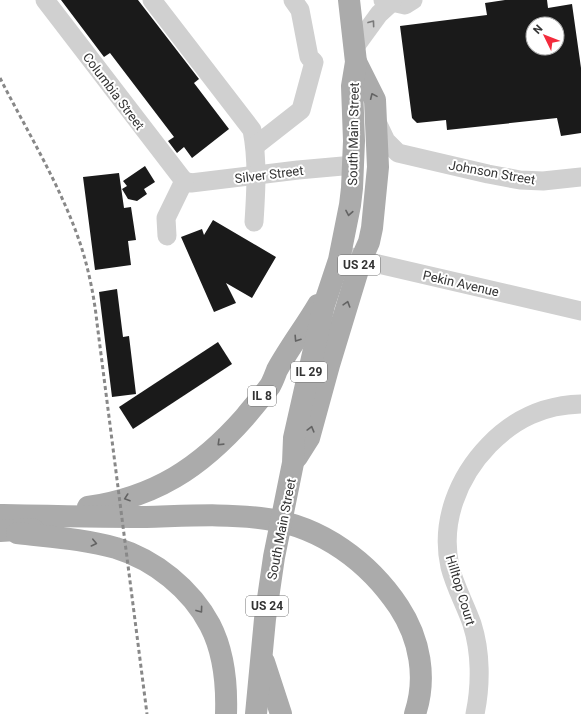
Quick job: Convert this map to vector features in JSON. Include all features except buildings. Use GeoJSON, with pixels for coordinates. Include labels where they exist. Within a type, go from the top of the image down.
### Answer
{"type":"FeatureCollection","features":[{"type":"Feature","properties":{"kind":"main road","name":"South Main Street"},"geometry":{"type":"LineString","coordinates":[[293,463],[309,438],[329,365],[351,257],[350,205],[354,165],[352,86],[356,55],[349,0]]}},
{"type":"Feature","properties":{"kind":"main road","name":"South Main Street"},"geometry":{"type":"LineString","coordinates":[[256,714],[265,619],[274,557],[293,463],[294,438],[324,305],[331,282],[351,257],[369,242],[376,197],[378,166],[375,100],[356,55]]}},
{"type":"Feature","properties":{"kind":"main road","name":"IL 8"},"geometry":{"type":"LineString","coordinates":[[0,515],[55,511],[108,504],[124,500],[163,484],[186,471],[204,458],[233,430],[271,385],[277,370],[331,282]]}},
{"type":"Feature","properties":{"kind":"main road","name":"IL 8"},"geometry":{"type":"LineString","coordinates":[[0,515],[110,517],[174,521],[240,521],[267,519],[297,526],[329,547],[344,563],[360,576],[385,606],[401,635],[407,652],[410,684],[406,705],[402,714]]}},
{"type":"Feature","properties":{"kind":"main road","name":"IL 8"},"geometry":{"type":"LineString","coordinates":[[0,531],[98,527],[174,521]]}},
{"type":"Feature","properties":{"kind":"main road"},"geometry":{"type":"LineString","coordinates":[[0,531],[86,541],[116,548],[152,564],[174,580],[200,608],[213,632],[224,674],[226,714]]}},
{"type":"Feature","properties":{"kind":"main road","name":"IL 8"},"geometry":{"type":"LineString","coordinates":[[329,547],[350,554],[375,577],[391,595],[404,614],[414,638],[421,667],[422,687],[415,714]]}},
{"type":"Feature","properties":{"kind":"main road"},"geometry":{"type":"LineString","coordinates":[[262,654],[282,714]]}},
{"type":"Feature","properties":{"kind":"street","name":"Columbia Street"},"geometry":{"type":"LineString","coordinates":[[45,0],[184,181]]}},
{"type":"Feature","properties":{"kind":"street"},"geometry":{"type":"LineString","coordinates":[[152,0],[252,130],[255,146],[256,176],[254,222]]}},
{"type":"Feature","properties":{"kind":"street"},"geometry":{"type":"LineString","coordinates":[[255,146],[301,110],[314,62],[309,57],[300,10],[293,0]]}},
{"type":"Feature","properties":{"kind":"street"},"geometry":{"type":"LineString","coordinates":[[356,55],[388,1],[405,4],[413,0]]}},
{"type":"Feature","properties":{"kind":"street","name":"Johnson Street"},"geometry":{"type":"LineString","coordinates":[[376,119],[384,138],[395,151],[426,160],[520,180],[544,181],[581,177]]}},
{"type":"Feature","properties":{"kind":"street","name":"Johnson Street"},"geometry":{"type":"LineString","coordinates":[[376,197],[380,179],[393,164],[403,159],[426,160]]}},
{"type":"Feature","properties":{"kind":"street","name":"Silver Street"},"geometry":{"type":"LineString","coordinates":[[184,181],[191,183],[354,165]]}},
{"type":"Feature","properties":{"kind":"street"},"geometry":{"type":"LineString","coordinates":[[167,236],[166,218],[184,181]]}},
{"type":"Feature","properties":{"kind":"street","name":"Pekin Avenue"},"geometry":{"type":"LineString","coordinates":[[351,257],[581,311]]}},
{"type":"Feature","properties":{"kind":"street","name":"Hilltop Court"},"geometry":{"type":"LineString","coordinates":[[475,714],[480,682],[477,650],[472,624],[450,566],[448,551],[448,521],[454,501],[472,467],[486,448],[501,433],[520,419],[530,414],[571,404],[581,404]]}},
{"type":"Feature","properties":{"kind":"railway"},"geometry":{"type":"LineString","coordinates":[[0,78],[62,198],[79,240],[88,270],[96,312],[147,714]]}}]}
